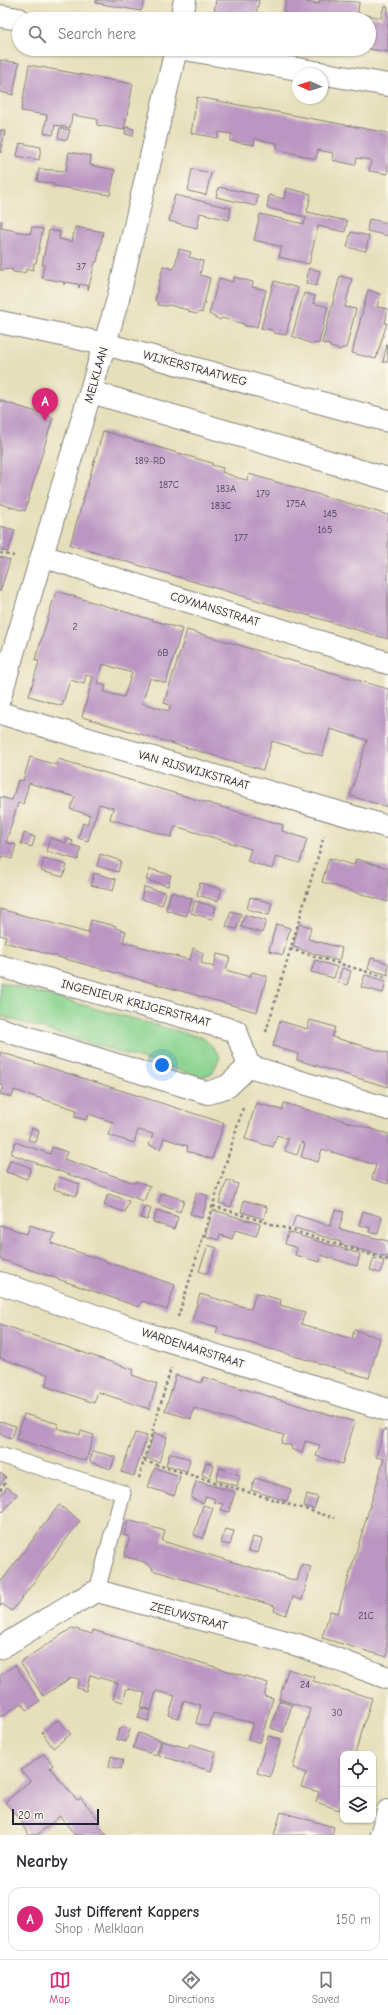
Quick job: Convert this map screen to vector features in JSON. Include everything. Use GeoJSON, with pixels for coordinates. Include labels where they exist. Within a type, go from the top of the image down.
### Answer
{"type":"FeatureCollection","features":[{"type":"Feature","properties":{"kind":"street"},"geometry":{"type":"LineString","coordinates":[[182,12],[185,0]]}},
{"type":"Feature","properties":{"kind":"street"},"geometry":{"type":"LineString","coordinates":[[0,16],[12,18]]}},
{"type":"Feature","properties":{"kind":"street","name":"MELKLAAN"},"geometry":{"type":"LineString","coordinates":[[0,697],[118,299],[174,56]]}},
{"type":"Feature","properties":{"kind":"street"},"geometry":{"type":"LineString","coordinates":[[224,56],[388,85]]}},
{"type":"Feature","properties":{"kind":"street","name":"WIJKERSTRAATWEG"},"geometry":{"type":"LineString","coordinates":[[0,322],[105,344],[388,421]]}},
{"type":"Feature","properties":{"kind":"street"},"geometry":{"type":"LineString","coordinates":[[91,392],[388,479]]}},
{"type":"Feature","properties":{"kind":"street","name":"COYMANSSTRAAT"},"geometry":{"type":"LineString","coordinates":[[42,556],[388,663]]}},
{"type":"Feature","properties":{"kind":"street","name":"VAN RIJSWIJKSTRAAT"},"geometry":{"type":"LineString","coordinates":[[0,713],[388,827]]}},
{"type":"Feature","properties":{"kind":"street","name":"INGENIEUR KRIJGERSTRAAT"},"geometry":{"type":"LineString","coordinates":[[0,966],[236,1031],[248,1066]]}},
{"type":"Feature","properties":{"kind":"street"},"geometry":{"type":"LineString","coordinates":[[0,1029],[208,1092],[228,1086],[248,1066],[388,1109]]}},
{"type":"Feature","properties":{"kind":"street","name":"WARDENAARSTRAAT"},"geometry":{"type":"LineString","coordinates":[[0,1283],[178,1343],[388,1410]]}},
{"type":"Feature","properties":{"kind":"street"},"geometry":{"type":"LineString","coordinates":[[0,1648],[72,1604],[97,1591]]}},
{"type":"Feature","properties":{"kind":"street","name":"ZEEUWSTRAAT"},"geometry":{"type":"LineString","coordinates":[[97,1591],[298,1645],[388,1678]]}},
{"type":"Feature","properties":{"kind":"street"},"geometry":{"type":"LineString","coordinates":[[381,1835],[388,1811]]}},
{"type":"Feature","properties":{"kind":"lane"},"geometry":{"type":"LineString","coordinates":[[0,1455],[123,1492],[97,1591]]}},
{"type":"Feature","properties":{"kind":"path"},"geometry":{"type":"LineString","coordinates":[[290,949],[388,978]]}},
{"type":"Feature","properties":{"kind":"path"},"geometry":{"type":"LineString","coordinates":[[212,1206],[388,1260]]}},
{"type":"Feature","properties":{"kind":"path"},"geometry":{"type":"LineString","coordinates":[[131,1477],[139,1480],[178,1343]]}},
{"type":"Feature","properties":{"kind":"path"},"geometry":{"type":"LineString","coordinates":[[144,1461],[336,1518]]}},
{"type":"Feature","properties":{"kind":"green space"},"geometry":{"type":"Polygon","coordinates":[[[0,982],[203,1038],[213,1047],[220,1057],[212,1073],[201,1077],[0,1016],[0,982]]]}},
{"type":"Feature","properties":{"kind":"building"},"geometry":{"type":"Polygon","coordinates":[[[96,0],[145,0],[141,11],[96,3],[96,0]]]}},
{"type":"Feature","properties":{"kind":"building"},"geometry":{"type":"Polygon","coordinates":[[[216,0],[259,0],[257,12],[214,12],[216,0]]]}},
{"type":"Feature","properties":{"kind":"building"},"geometry":{"type":"Polygon","coordinates":[[[286,0],[306,0],[306,2],[319,4],[319,0],[359,2],[358,12],[284,12],[286,0]]]}},
{"type":"Feature","properties":{"kind":"building"},"geometry":{"type":"Polygon","coordinates":[[[384,6],[388,7],[388,52],[376,50],[376,17],[381,18],[384,6]]]}},
{"type":"Feature","properties":{"kind":"building"},"geometry":{"type":"Polygon","coordinates":[[[0,60],[19,63],[13,95],[0,92],[0,60]]]}},
{"type":"Feature","properties":{"kind":"building"},"geometry":{"type":"Polygon","coordinates":[[[29,65],[133,84],[124,130],[97,125],[97,119],[72,115],[70,128],[55,125],[53,135],[44,133],[47,115],[21,111],[29,65]]]}},
{"type":"Feature","properties":{"kind":"building"},"geometry":{"type":"Polygon","coordinates":[[[197,97],[388,133],[388,174],[369,171],[371,160],[357,158],[355,165],[332,160],[333,153],[318,150],[316,159],[277,149],[277,143],[255,139],[254,145],[230,141],[232,134],[219,132],[218,138],[191,133],[197,97]]]}},
{"type":"Feature","properties":{"kind":"building"},"geometry":{"type":"Polygon","coordinates":[[[126,127],[134,129],[133,136],[125,134],[126,127]]]}},
{"type":"Feature","properties":{"kind":"building"},"geometry":{"type":"Polygon","coordinates":[[[60,128],[70,130],[67,140],[58,138],[60,128]]]}},
{"type":"Feature","properties":{"kind":"building"},"geometry":{"type":"Polygon","coordinates":[[[0,130],[5,131],[1,153],[0,152],[0,130]]]}},
{"type":"Feature","properties":{"kind":"building"},"geometry":{"type":"Polygon","coordinates":[[[20,143],[41,147],[39,160],[17,156],[20,143]]]}},
{"type":"Feature","properties":{"kind":"building"},"geometry":{"type":"Polygon","coordinates":[[[69,152],[91,156],[90,165],[115,170],[110,195],[54,186],[54,184],[37,181],[39,169],[66,171],[69,152]]]}},
{"type":"Feature","properties":{"kind":"building"},"geometry":{"type":"Polygon","coordinates":[[[192,169],[211,173],[206,195],[188,191],[192,169]]]}},
{"type":"Feature","properties":{"kind":"building"},"geometry":{"type":"Polygon","coordinates":[[[219,187],[258,195],[256,206],[216,197],[219,187]]]}},
{"type":"Feature","properties":{"kind":"building"},"geometry":{"type":"Polygon","coordinates":[[[286,188],[311,194],[307,212],[347,221],[345,232],[318,226],[309,264],[279,257],[282,247],[254,240],[260,214],[304,224],[306,217],[267,208],[269,195],[284,199],[286,188]]]}},
{"type":"Feature","properties":{"kind":"building"},"geometry":{"type":"Polygon","coordinates":[[[175,195],[231,208],[229,220],[200,213],[197,228],[169,221],[175,195]]]}},
{"type":"Feature","properties":{"kind":"building"},"geometry":{"type":"Polygon","coordinates":[[[369,219],[388,223],[388,236],[367,231],[369,219]]]}},
{"type":"Feature","properties":{"kind":"building"},"geometry":{"type":"Polygon","coordinates":[[[0,221],[2,221],[1,228],[30,234],[32,227],[43,229],[36,263],[34,263],[33,270],[26,269],[26,272],[21,273],[13,272],[12,269],[0,270],[0,221]]]}},
{"type":"Feature","properties":{"kind":"building"},"geometry":{"type":"Polygon","coordinates":[[[75,227],[103,232],[97,262],[95,262],[88,290],[88,286],[80,284],[79,288],[78,284],[65,282],[64,285],[64,282],[42,278],[44,265],[42,265],[49,230],[60,232],[59,239],[72,242],[75,227]]]}},
{"type":"Feature","properties":{"kind":"building"},"geometry":{"type":"Polygon","coordinates":[[[351,232],[369,236],[366,251],[347,247],[351,232]]]}},
{"type":"Feature","properties":{"kind":"building"},"geometry":{"type":"Polygon","coordinates":[[[179,249],[191,252],[189,257],[203,261],[200,275],[210,278],[202,313],[199,312],[196,314],[189,312],[188,310],[169,305],[158,305],[158,302],[155,301],[163,266],[174,269],[179,249]]]}},
{"type":"Feature","properties":{"kind":"building"},"geometry":{"type":"Polygon","coordinates":[[[309,268],[320,271],[316,286],[306,283],[309,268]]]}},
{"type":"Feature","properties":{"kind":"building"},"geometry":{"type":"Polygon","coordinates":[[[340,276],[352,279],[345,307],[356,309],[346,348],[342,348],[341,350],[322,343],[340,276]]]}},
{"type":"Feature","properties":{"kind":"building"},"geometry":{"type":"Polygon","coordinates":[[[234,277],[253,282],[252,287],[266,290],[257,327],[245,326],[244,324],[222,318],[220,320],[209,314],[219,278],[233,282],[234,277]]]}},
{"type":"Feature","properties":{"kind":"building"},"geometry":{"type":"Polygon","coordinates":[[[274,281],[298,288],[286,335],[274,333],[272,330],[261,328],[274,281]]]}},
{"type":"Feature","properties":{"kind":"building"},"geometry":{"type":"Polygon","coordinates":[[[368,290],[380,294],[377,307],[388,309],[385,323],[387,323],[376,359],[352,353],[368,290]]]}},
{"type":"Feature","properties":{"kind":"building"},"geometry":{"type":"Polygon","coordinates":[[[304,293],[315,296],[313,303],[328,307],[319,343],[312,344],[292,336],[304,293]]]}},
{"type":"Feature","properties":{"kind":"building"},"geometry":{"type":"Polygon","coordinates":[[[387,344],[388,362],[383,362],[387,344]]]}},
{"type":"Feature","properties":{"kind":"building"},"geometry":{"type":"Polygon","coordinates":[[[0,399],[1,401],[53,417],[25,511],[0,504],[0,399]]]}},
{"type":"Feature","properties":{"kind":"building"},"geometry":{"type":"Polygon","coordinates":[[[103,431],[212,463],[212,465],[223,468],[222,472],[238,478],[247,480],[249,474],[388,515],[388,639],[70,545],[103,431]]]}},
{"type":"Feature","properties":{"kind":"building"},"geometry":{"type":"Polygon","coordinates":[[[0,526],[15,530],[8,552],[0,550],[0,526]]]}},
{"type":"Feature","properties":{"kind":"building"},"geometry":{"type":"Polygon","coordinates":[[[0,557],[10,560],[0,592],[0,557]]]}},
{"type":"Feature","properties":{"kind":"building"},"geometry":{"type":"Polygon","coordinates":[[[56,591],[182,629],[166,683],[150,678],[142,703],[169,711],[170,705],[164,703],[187,630],[388,689],[388,807],[350,796],[367,740],[330,729],[322,756],[272,741],[263,770],[82,717],[93,677],[86,675],[84,684],[70,680],[62,706],[29,696],[39,661],[35,660],[56,591]],[[103,664],[98,683],[106,686],[104,692],[124,697],[132,673],[103,664]]]}},
{"type":"Feature","properties":{"kind":"building"},"geometry":{"type":"Polygon","coordinates":[[[30,757],[56,765],[58,759],[283,825],[282,831],[307,839],[300,863],[276,856],[272,869],[247,861],[251,849],[175,826],[171,837],[110,819],[113,808],[99,804],[88,841],[78,838],[83,823],[87,824],[90,815],[70,809],[75,797],[29,783],[23,804],[18,803],[6,842],[16,845],[12,859],[2,856],[0,861],[0,797],[12,800],[18,780],[23,781],[30,757]]]}},
{"type":"Feature","properties":{"kind":"building"},"geometry":{"type":"Polygon","coordinates":[[[24,833],[35,837],[32,847],[21,844],[24,833]]]}},
{"type":"Feature","properties":{"kind":"building"},"geometry":{"type":"Polygon","coordinates":[[[50,838],[66,843],[67,839],[73,841],[71,845],[81,848],[78,860],[46,851],[50,838]]]}},
{"type":"Feature","properties":{"kind":"building"},"geometry":{"type":"Polygon","coordinates":[[[100,854],[121,861],[118,872],[97,866],[100,854]]]}},
{"type":"Feature","properties":{"kind":"building"},"geometry":{"type":"Polygon","coordinates":[[[329,858],[354,865],[356,859],[388,868],[388,902],[322,882],[329,858]]]}},
{"type":"Feature","properties":{"kind":"building"},"geometry":{"type":"Polygon","coordinates":[[[44,859],[67,865],[63,877],[41,871],[44,859]]]}},
{"type":"Feature","properties":{"kind":"building"},"geometry":{"type":"Polygon","coordinates":[[[150,869],[171,875],[168,886],[146,880],[150,869]]]}},
{"type":"Feature","properties":{"kind":"building"},"geometry":{"type":"Polygon","coordinates":[[[94,873],[116,879],[113,891],[91,885],[94,873]]]}},
{"type":"Feature","properties":{"kind":"building"},"geometry":{"type":"Polygon","coordinates":[[[200,883],[222,889],[218,901],[197,895],[200,883]]]}},
{"type":"Feature","properties":{"kind":"building"},"geometry":{"type":"Polygon","coordinates":[[[144,887],[166,893],[162,905],[141,899],[144,887]]]}},
{"type":"Feature","properties":{"kind":"building"},"geometry":{"type":"Polygon","coordinates":[[[171,892],[192,899],[186,916],[166,910],[171,892]]]}},
{"type":"Feature","properties":{"kind":"building"},"geometry":{"type":"Polygon","coordinates":[[[250,897],[272,903],[269,915],[247,909],[250,897]]]}},
{"type":"Feature","properties":{"kind":"building"},"geometry":{"type":"Polygon","coordinates":[[[195,901],[216,907],[212,919],[191,913],[195,901]]]}},
{"type":"Feature","properties":{"kind":"building"},"geometry":{"type":"Polygon","coordinates":[[[0,909],[88,933],[91,920],[116,926],[115,928],[126,931],[123,942],[190,960],[193,948],[203,953],[201,963],[214,967],[217,954],[230,957],[226,970],[250,977],[252,972],[267,976],[257,1012],[4,942],[6,937],[0,935],[0,909]]]}},
{"type":"Feature","properties":{"kind":"building"},"geometry":{"type":"Polygon","coordinates":[[[231,911],[241,914],[237,929],[226,927],[231,911]]]}},
{"type":"Feature","properties":{"kind":"building"},"geometry":{"type":"Polygon","coordinates":[[[245,915],[266,921],[262,933],[241,927],[245,915]]]}},
{"type":"Feature","properties":{"kind":"building"},"geometry":{"type":"Polygon","coordinates":[[[276,924],[290,928],[283,955],[269,951],[276,924]]]}},
{"type":"Feature","properties":{"kind":"building"},"geometry":{"type":"Polygon","coordinates":[[[299,924],[311,927],[308,939],[342,948],[339,961],[293,947],[299,924]]]}},
{"type":"Feature","properties":{"kind":"building"},"geometry":{"type":"Polygon","coordinates":[[[371,958],[388,963],[388,975],[368,969],[371,958]]]}},
{"type":"Feature","properties":{"kind":"building"},"geometry":{"type":"Polygon","coordinates":[[[315,960],[337,967],[334,978],[311,972],[315,960]]]}},
{"type":"Feature","properties":{"kind":"building"},"geometry":{"type":"Polygon","coordinates":[[[342,968],[351,971],[347,985],[338,982],[342,968]]]}},
{"type":"Feature","properties":{"kind":"building"},"geometry":{"type":"Polygon","coordinates":[[[365,975],[386,981],[383,993],[361,987],[365,975]]]}},
{"type":"Feature","properties":{"kind":"building"},"geometry":{"type":"Polygon","coordinates":[[[310,1020],[335,1027],[332,1037],[388,1053],[388,1087],[297,1060],[298,1054],[273,1046],[280,1021],[307,1029],[310,1020]]]}},
{"type":"Feature","properties":{"kind":"building"},"geometry":{"type":"Polygon","coordinates":[[[0,1052],[224,1123],[212,1159],[187,1151],[188,1146],[164,1138],[160,1149],[149,1145],[153,1134],[138,1130],[134,1143],[108,1135],[113,1122],[89,1114],[86,1120],[74,1117],[77,1110],[14,1090],[12,1097],[0,1094],[3,1086],[0,1085],[0,1052]]]}},
{"type":"Feature","properties":{"kind":"building"},"geometry":{"type":"Polygon","coordinates":[[[256,1103],[282,1110],[284,1103],[388,1134],[388,1184],[372,1179],[376,1165],[322,1149],[318,1162],[301,1157],[305,1144],[301,1142],[297,1155],[285,1151],[288,1139],[277,1135],[273,1147],[245,1139],[256,1103]]]}},
{"type":"Feature","properties":{"kind":"building"},"geometry":{"type":"Polygon","coordinates":[[[32,1128],[39,1131],[36,1142],[28,1140],[32,1128]]]}},
{"type":"Feature","properties":{"kind":"building"},"geometry":{"type":"Polygon","coordinates":[[[15,1142],[50,1154],[52,1147],[67,1152],[64,1159],[135,1183],[136,1181],[150,1186],[144,1201],[11,1154],[15,1142]]]}},
{"type":"Feature","properties":{"kind":"building"},"geometry":{"type":"Polygon","coordinates":[[[10,1160],[31,1168],[27,1179],[6,1172],[10,1160]]]}},
{"type":"Feature","properties":{"kind":"building"},"geometry":{"type":"Polygon","coordinates":[[[58,1177],[80,1184],[76,1196],[54,1189],[58,1177]]]}},
{"type":"Feature","properties":{"kind":"building"},"geometry":{"type":"Polygon","coordinates":[[[227,1180],[238,1184],[231,1207],[219,1203],[227,1180]]]}},
{"type":"Feature","properties":{"kind":"building"},"geometry":{"type":"Polygon","coordinates":[[[197,1192],[208,1196],[202,1218],[190,1214],[197,1192]]]}},
{"type":"Feature","properties":{"kind":"building"},"geometry":{"type":"Polygon","coordinates":[[[162,1193],[184,1200],[180,1212],[158,1204],[162,1193]]]}},
{"type":"Feature","properties":{"kind":"building"},"geometry":{"type":"Polygon","coordinates":[[[108,1194],[129,1201],[125,1212],[104,1205],[108,1194]]]}},
{"type":"Feature","properties":{"kind":"building"},"geometry":{"type":"Polygon","coordinates":[[[244,1200],[267,1207],[264,1219],[241,1212],[244,1200]]]}},
{"type":"Feature","properties":{"kind":"building"},"geometry":{"type":"Polygon","coordinates":[[[144,1206],[151,1209],[147,1220],[141,1218],[144,1206]]]}},
{"type":"Feature","properties":{"kind":"building"},"geometry":{"type":"Polygon","coordinates":[[[157,1210],[178,1217],[174,1229],[153,1222],[157,1210]]]}},
{"type":"Feature","properties":{"kind":"building"},"geometry":{"type":"Polygon","coordinates":[[[213,1210],[260,1224],[256,1236],[235,1230],[232,1239],[220,1235],[218,1240],[205,1236],[213,1210]]]}},
{"type":"Feature","properties":{"kind":"building"},"geometry":{"type":"Polygon","coordinates":[[[335,1210],[344,1212],[339,1229],[388,1241],[388,1257],[340,1244],[341,1242],[292,1227],[296,1215],[330,1226],[335,1210]]]}},
{"type":"Feature","properties":{"kind":"building"},"geometry":{"type":"Polygon","coordinates":[[[363,1211],[382,1217],[378,1234],[369,1232],[370,1228],[359,1225],[363,1211]]]}},
{"type":"Feature","properties":{"kind":"building"},"geometry":{"type":"Polygon","coordinates":[[[0,1225],[27,1234],[30,1225],[55,1234],[51,1243],[175,1285],[167,1310],[142,1301],[139,1307],[0,1259],[0,1225]]]}},
{"type":"Feature","properties":{"kind":"building"},"geometry":{"type":"Polygon","coordinates":[[[288,1232],[360,1254],[357,1266],[321,1255],[320,1262],[295,1255],[297,1248],[285,1244],[288,1232]]]}},
{"type":"Feature","properties":{"kind":"building"},"geometry":{"type":"Polygon","coordinates":[[[208,1245],[217,1248],[207,1274],[199,1271],[208,1245]]]}},
{"type":"Feature","properties":{"kind":"building"},"geometry":{"type":"Polygon","coordinates":[[[374,1258],[384,1261],[380,1273],[370,1270],[374,1258]]]}},
{"type":"Feature","properties":{"kind":"building"},"geometry":{"type":"Polygon","coordinates":[[[256,1293],[281,1300],[280,1305],[305,1312],[301,1324],[352,1339],[354,1330],[380,1338],[369,1378],[216,1333],[218,1327],[192,1320],[200,1294],[251,1309],[256,1293]]]}},
{"type":"Feature","properties":{"kind":"building"},"geometry":{"type":"Polygon","coordinates":[[[0,1324],[134,1370],[132,1375],[157,1384],[149,1409],[98,1392],[94,1403],[45,1386],[49,1375],[0,1358],[0,1324]]]}},
{"type":"Feature","properties":{"kind":"building"},"geometry":{"type":"Polygon","coordinates":[[[176,1375],[202,1383],[203,1377],[355,1422],[342,1464],[316,1456],[320,1445],[305,1441],[302,1453],[291,1449],[292,1446],[281,1443],[284,1435],[194,1408],[191,1419],[165,1411],[176,1375]]]}},
{"type":"Feature","properties":{"kind":"building"},"geometry":{"type":"Polygon","coordinates":[[[24,1414],[59,1424],[57,1428],[80,1435],[81,1431],[94,1435],[86,1461],[16,1439],[24,1414]]]}},
{"type":"Feature","properties":{"kind":"building"},"geometry":{"type":"Polygon","coordinates":[[[0,1421],[16,1426],[12,1438],[0,1434],[0,1421]]]}},
{"type":"Feature","properties":{"kind":"building"},"geometry":{"type":"Polygon","coordinates":[[[384,1429],[388,1431],[387,1657],[322,1638],[330,1611],[338,1613],[384,1459],[376,1457],[384,1429]]]}},
{"type":"Feature","properties":{"kind":"building"},"geometry":{"type":"Polygon","coordinates":[[[135,1433],[147,1436],[134,1476],[121,1472],[135,1433]]]}},
{"type":"Feature","properties":{"kind":"building"},"geometry":{"type":"Polygon","coordinates":[[[154,1433],[167,1437],[159,1462],[146,1458],[154,1433]]]}},
{"type":"Feature","properties":{"kind":"building"},"geometry":{"type":"Polygon","coordinates":[[[93,1451],[115,1457],[111,1469],[90,1462],[93,1451]]]}},
{"type":"Feature","properties":{"kind":"building"},"geometry":{"type":"Polygon","coordinates":[[[170,1453],[190,1459],[187,1471],[166,1465],[170,1453]]]}},
{"type":"Feature","properties":{"kind":"building"},"geometry":{"type":"Polygon","coordinates":[[[206,1462],[214,1465],[210,1478],[202,1475],[206,1462]]]}},
{"type":"Feature","properties":{"kind":"building"},"geometry":{"type":"Polygon","coordinates":[[[155,1468],[180,1476],[174,1496],[148,1487],[155,1468]]]}},
{"type":"Feature","properties":{"kind":"building"},"geometry":{"type":"Polygon","coordinates":[[[220,1468],[240,1475],[237,1486],[216,1480],[220,1468]]]}},
{"type":"Feature","properties":{"kind":"building"},"geometry":{"type":"Polygon","coordinates":[[[0,1473],[6,1477],[0,1485],[0,1473]]]}},
{"type":"Feature","properties":{"kind":"building"},"geometry":{"type":"Polygon","coordinates":[[[255,1478],[291,1489],[287,1501],[251,1490],[255,1478]]]}},
{"type":"Feature","properties":{"kind":"building"},"geometry":{"type":"Polygon","coordinates":[[[196,1481],[235,1492],[229,1512],[221,1510],[223,1504],[214,1502],[215,1499],[206,1496],[203,1503],[191,1498],[196,1481]]]}},
{"type":"Feature","properties":{"kind":"building"},"geometry":{"type":"Polygon","coordinates":[[[7,1487],[17,1494],[3,1512],[0,1510],[0,1496],[7,1487]]]}},
{"type":"Feature","properties":{"kind":"building"},"geometry":{"type":"Polygon","coordinates":[[[307,1494],[318,1497],[314,1509],[304,1506],[307,1494]]]}},
{"type":"Feature","properties":{"kind":"building"},"geometry":{"type":"Polygon","coordinates":[[[59,1505],[80,1521],[12,1611],[2,1604],[0,1607],[0,1583],[59,1505]]]}},
{"type":"Feature","properties":{"kind":"building"},"geometry":{"type":"Polygon","coordinates":[[[203,1505],[213,1508],[203,1538],[194,1535],[203,1505]]]}},
{"type":"Feature","properties":{"kind":"building"},"geometry":{"type":"Polygon","coordinates":[[[128,1520],[165,1531],[162,1541],[297,1581],[302,1564],[311,1567],[302,1600],[293,1597],[286,1615],[274,1611],[275,1606],[152,1570],[153,1568],[144,1562],[124,1556],[130,1537],[124,1535],[128,1520]]]}},
{"type":"Feature","properties":{"kind":"building"},"geometry":{"type":"Polygon","coordinates":[[[225,1529],[234,1531],[230,1545],[221,1543],[225,1529]]]}},
{"type":"Feature","properties":{"kind":"building"},"geometry":{"type":"Polygon","coordinates":[[[252,1537],[262,1539],[258,1553],[248,1551],[252,1537]]]}},
{"type":"Feature","properties":{"kind":"building"},"geometry":{"type":"Polygon","coordinates":[[[72,1628],[92,1634],[93,1630],[268,1683],[264,1696],[273,1698],[260,1743],[248,1739],[253,1723],[213,1713],[209,1727],[196,1723],[201,1705],[184,1700],[178,1718],[169,1715],[175,1696],[156,1691],[151,1710],[141,1707],[145,1693],[127,1688],[123,1702],[113,1699],[118,1683],[90,1675],[86,1691],[77,1688],[79,1679],[72,1677],[43,1696],[20,1662],[72,1628]]]}},
{"type":"Feature","properties":{"kind":"building"},"geometry":{"type":"Polygon","coordinates":[[[15,1665],[40,1701],[27,1710],[22,1703],[0,1717],[0,1675],[15,1665]]]}},
{"type":"Feature","properties":{"kind":"building"},"geometry":{"type":"Polygon","coordinates":[[[288,1669],[314,1677],[313,1681],[372,1698],[356,1751],[340,1751],[339,1810],[316,1802],[319,1792],[301,1787],[306,1773],[293,1768],[310,1709],[279,1699],[288,1669]]]}},
{"type":"Feature","properties":{"kind":"building"},"geometry":{"type":"Polygon","coordinates":[[[279,1701],[292,1705],[283,1732],[271,1728],[279,1701]]]}},
{"type":"Feature","properties":{"kind":"building"},"geometry":{"type":"Polygon","coordinates":[[[141,1708],[151,1711],[148,1721],[138,1718],[141,1708]]]}},
{"type":"Feature","properties":{"kind":"building"},"geometry":{"type":"Polygon","coordinates":[[[58,1720],[71,1734],[53,1748],[42,1732],[58,1720]]]}},
{"type":"Feature","properties":{"kind":"building"},"geometry":{"type":"Polygon","coordinates":[[[124,1727],[130,1729],[126,1742],[116,1739],[119,1730],[124,1727]]]}},
{"type":"Feature","properties":{"kind":"building"},"geometry":{"type":"Polygon","coordinates":[[[138,1733],[161,1740],[156,1755],[133,1748],[138,1733]]]}},
{"type":"Feature","properties":{"kind":"building"},"geometry":{"type":"Polygon","coordinates":[[[268,1736],[281,1739],[270,1777],[257,1773],[268,1736]]]}},
{"type":"Feature","properties":{"kind":"building"},"geometry":{"type":"Polygon","coordinates":[[[162,1741],[188,1748],[190,1744],[216,1752],[211,1771],[158,1755],[162,1741]]]}},
{"type":"Feature","properties":{"kind":"building"},"geometry":{"type":"Polygon","coordinates":[[[44,1754],[53,1765],[50,1768],[77,1800],[81,1798],[100,1821],[97,1823],[107,1835],[75,1835],[60,1816],[37,1835],[29,1835],[22,1825],[23,1824],[5,1802],[30,1781],[21,1770],[44,1754]]]}},
{"type":"Feature","properties":{"kind":"building"},"geometry":{"type":"Polygon","coordinates":[[[111,1756],[123,1760],[121,1769],[109,1766],[111,1756]]]}},
{"type":"Feature","properties":{"kind":"building"},"geometry":{"type":"Polygon","coordinates":[[[281,1812],[334,1827],[332,1835],[274,1835],[281,1812]]]}},
{"type":"Feature","properties":{"kind":"place","name":"Just Different Kappers"},"geometry":{"type":"Point","coordinates":[45,421]}}]}
